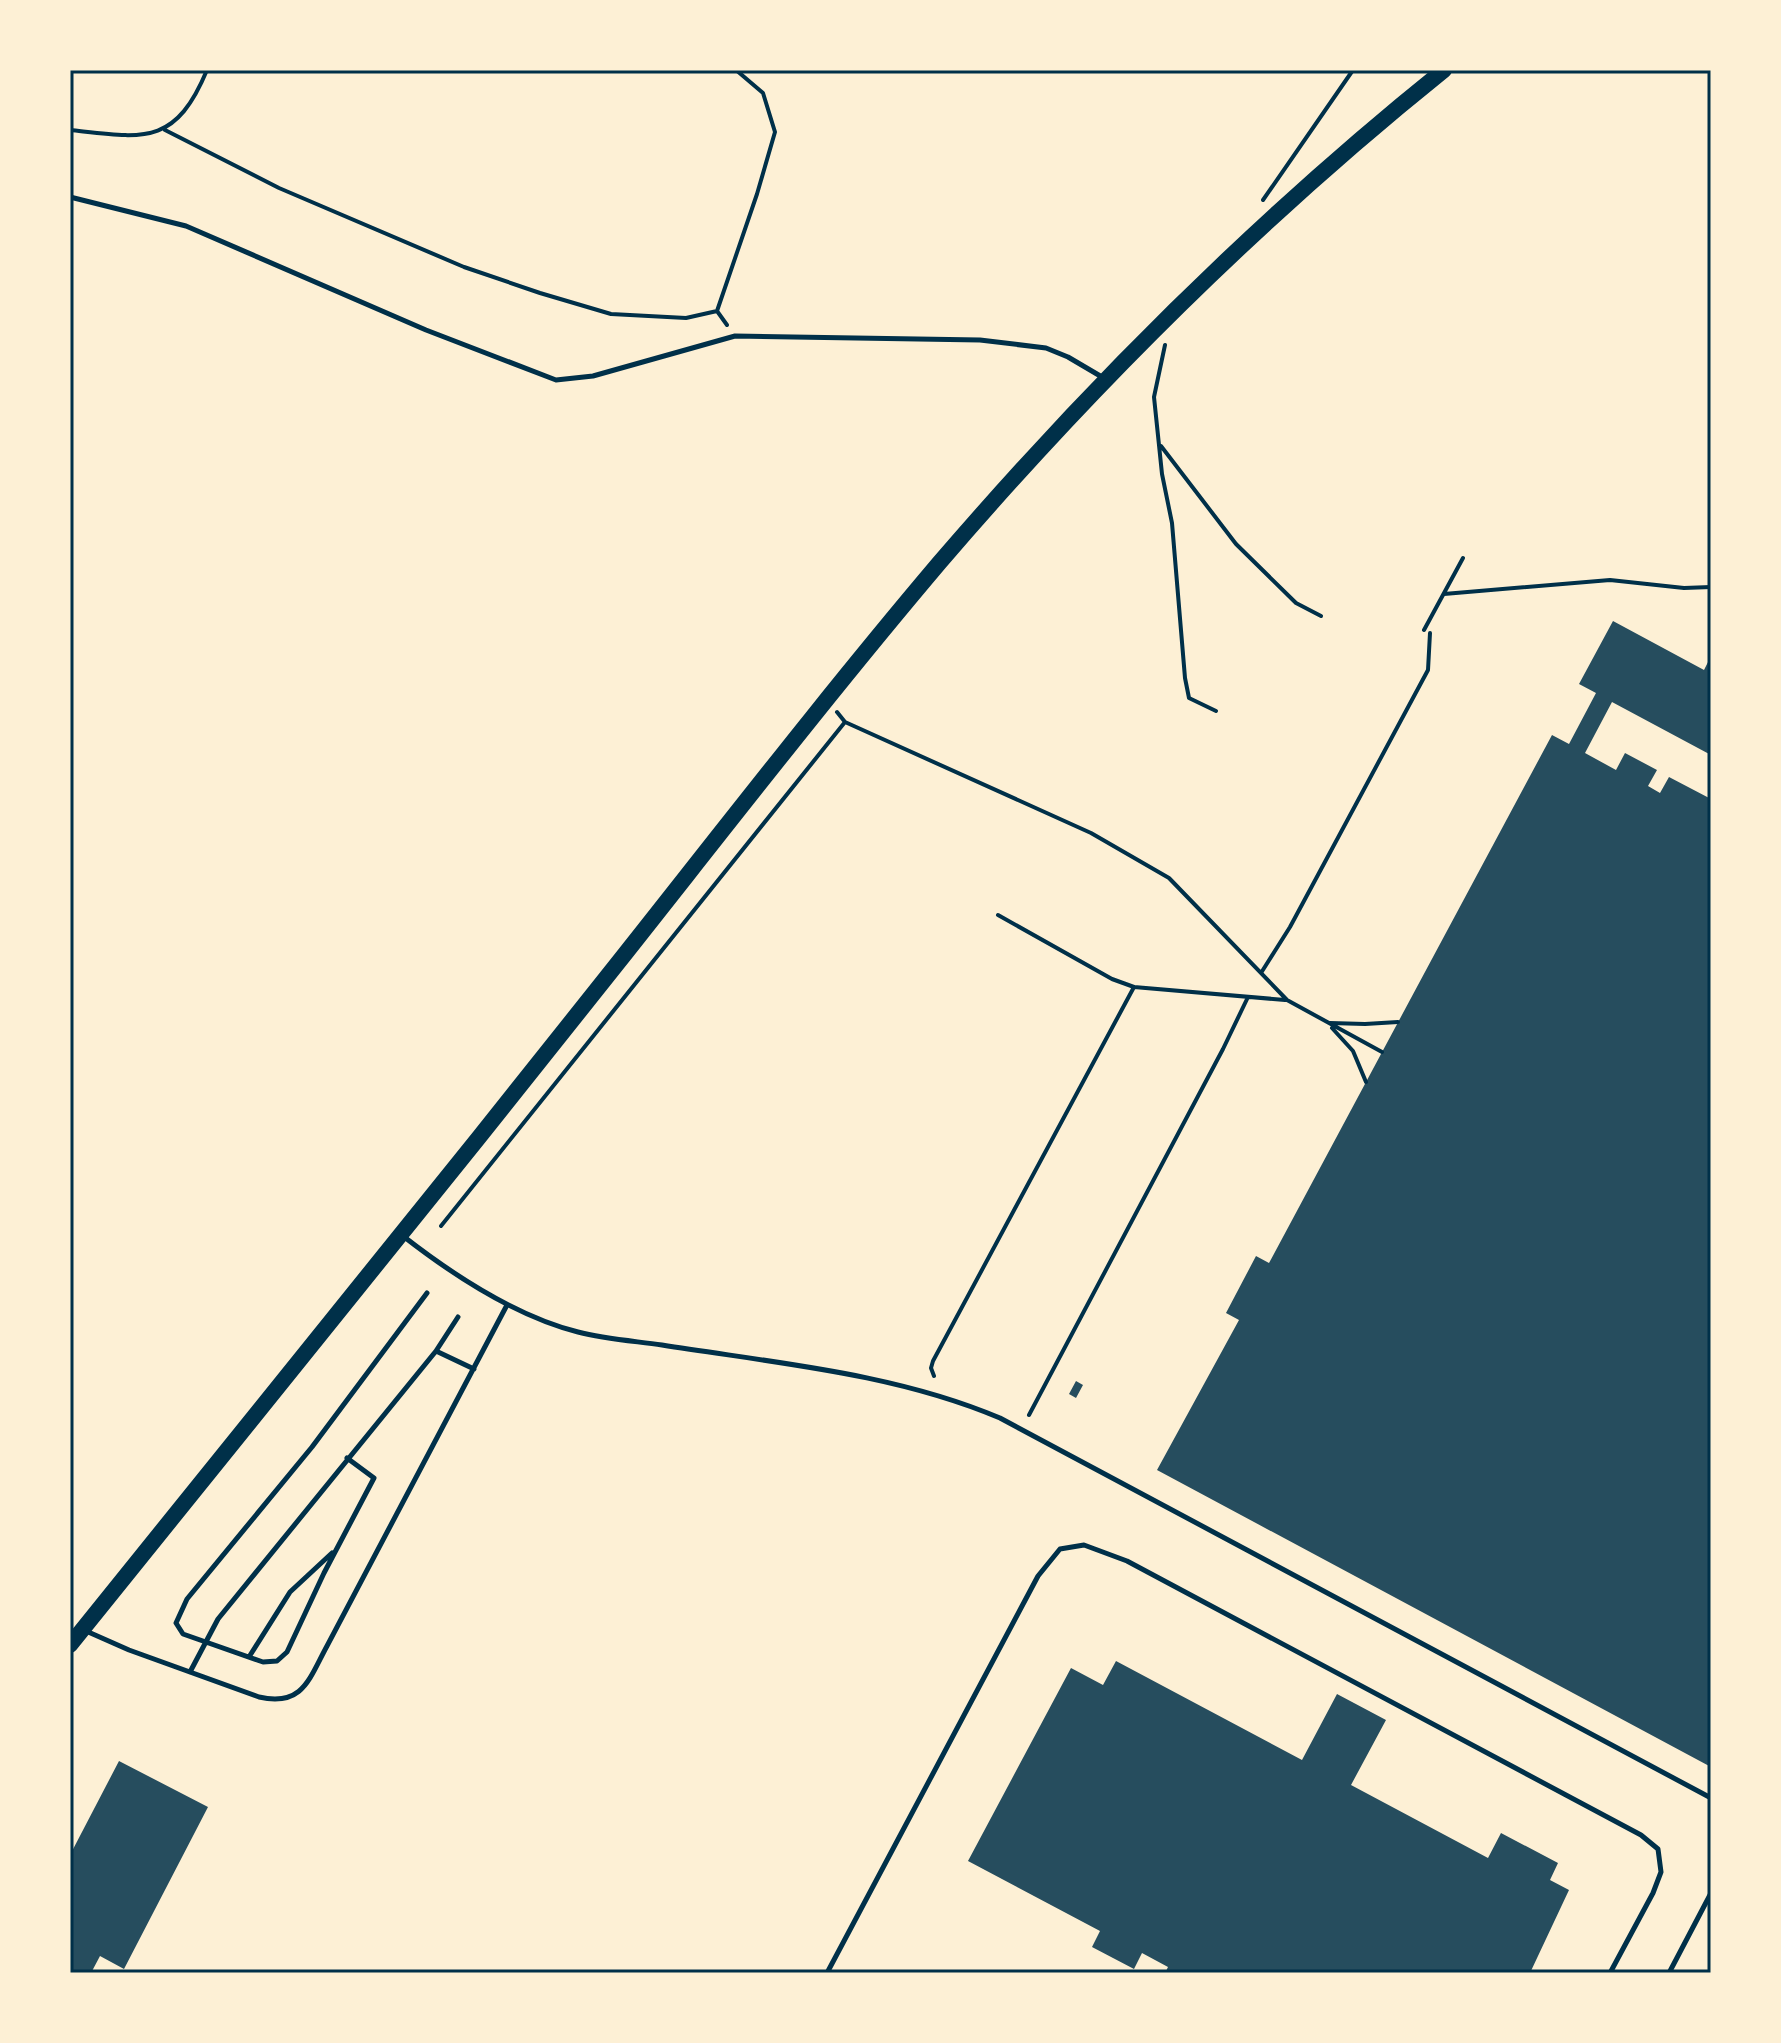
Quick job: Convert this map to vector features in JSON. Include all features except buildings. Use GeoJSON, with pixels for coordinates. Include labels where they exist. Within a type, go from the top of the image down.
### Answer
{"type":"FeatureCollection","features":[{"type":"Feature","properties":{"kind":"main road"},"geometry":{"type":"LineString","coordinates":[[70,1645],[402,1235],[825,702],[944,558],[1106,380],[1172,314],[1349,149],[1444,70]]}},
{"type":"Feature","properties":{"kind":"lane"},"geometry":{"type":"LineString","coordinates":[[70,197],[186,226],[426,330],[556,380],[593,376],[735,336],[980,340],[1046,348],[1068,357],[1106,380]]}},
{"type":"Feature","properties":{"kind":"lane"},"geometry":{"type":"LineString","coordinates":[[402,1235],[447,1270],[507,1305],[576,1332],[865,1378],[982,1410],[1711,1798]]}},
{"type":"Feature","properties":{"kind":"lane"},"geometry":{"type":"LineString","coordinates":[[347,1458],[374,1478],[287,1652],[272,1663],[205,1643],[179,1630],[176,1623],[180,1611],[312,1447],[427,1293]]}},
{"type":"Feature","properties":{"kind":"lane"},"geometry":{"type":"LineString","coordinates":[[82,1629],[103,1640],[272,1700],[288,1698],[300,1691],[327,1646],[507,1305]]}},
{"type":"Feature","properties":{"kind":"lane"},"geometry":{"type":"LineString","coordinates":[[190,1672],[218,1619],[436,1351],[458,1317]]}},
{"type":"Feature","properties":{"kind":"lane"},"geometry":{"type":"LineString","coordinates":[[436,1351],[474,1369]]}},
{"type":"Feature","properties":{"kind":"lane"},"geometry":{"type":"LineString","coordinates":[[827,1973],[1038,1576],[1060,1549],[1084,1545],[1127,1561],[1599,1813],[1658,1849],[1661,1872],[1653,1893],[1610,1973]]}},
{"type":"Feature","properties":{"kind":"lane"},"geometry":{"type":"LineString","coordinates":[[249,1657],[290,1592],[337,1548]]}},
{"type":"Feature","properties":{"kind":"lane"},"geometry":{"type":"LineString","coordinates":[[1669,1973],[1711,1893]]}},
{"type":"Feature","properties":{"kind":"path"},"geometry":{"type":"LineString","coordinates":[[70,130],[125,136],[165,130],[188,108],[207,70]]}},
{"type":"Feature","properties":{"kind":"path"},"geometry":{"type":"LineString","coordinates":[[717,311],[775,132],[763,93],[736,70]]}},
{"type":"Feature","properties":{"kind":"path"},"geometry":{"type":"LineString","coordinates":[[1262,201],[1352,71]]}},
{"type":"Feature","properties":{"kind":"path"},"geometry":{"type":"LineString","coordinates":[[165,130],[279,188],[464,267],[540,293],[611,314],[686,318],[717,311]]}},
{"type":"Feature","properties":{"kind":"path"},"geometry":{"type":"LineString","coordinates":[[717,311],[735,336]]}},
{"type":"Feature","properties":{"kind":"path"},"geometry":{"type":"LineString","coordinates":[[1172,314],[1154,397],[1172,523],[1185,678],[1189,698],[1216,711]]}},
{"type":"Feature","properties":{"kind":"path"},"geometry":{"type":"LineString","coordinates":[[1159,440],[1163,452],[1236,544],[1296,603],[1321,616]]}},
{"type":"Feature","properties":{"kind":"path"},"geometry":{"type":"LineString","coordinates":[[1424,630],[1463,558]]}},
{"type":"Feature","properties":{"kind":"path"},"geometry":{"type":"LineString","coordinates":[[1444,594],[1534,584],[1610,580],[1684,588],[1711,587]]}},
{"type":"Feature","properties":{"kind":"path"},"geometry":{"type":"LineString","coordinates":[[1261,973],[1290,927],[1428,670],[1430,633]]}},
{"type":"Feature","properties":{"kind":"path"},"geometry":{"type":"LineString","coordinates":[[825,702],[845,722],[1091,833],[1169,878],[1288,1001],[1382,1052]]}},
{"type":"Feature","properties":{"kind":"path"},"geometry":{"type":"LineString","coordinates":[[441,1226],[845,722]]}},
{"type":"Feature","properties":{"kind":"path"},"geometry":{"type":"LineString","coordinates":[[998,915],[1112,979],[1134,987],[1288,1001]]}},
{"type":"Feature","properties":{"kind":"path"},"geometry":{"type":"LineString","coordinates":[[934,1376],[931,1368],[933,1361],[1134,987]]}},
{"type":"Feature","properties":{"kind":"path"},"geometry":{"type":"LineString","coordinates":[[1029,1415],[1248,997]]}},
{"type":"Feature","properties":{"kind":"path"},"geometry":{"type":"LineString","coordinates":[[1328,1023],[1398,1022]]}},
{"type":"Feature","properties":{"kind":"path"},"geometry":{"type":"LineString","coordinates":[[1328,1023],[1353,1051],[1366,1082]]}}]}
